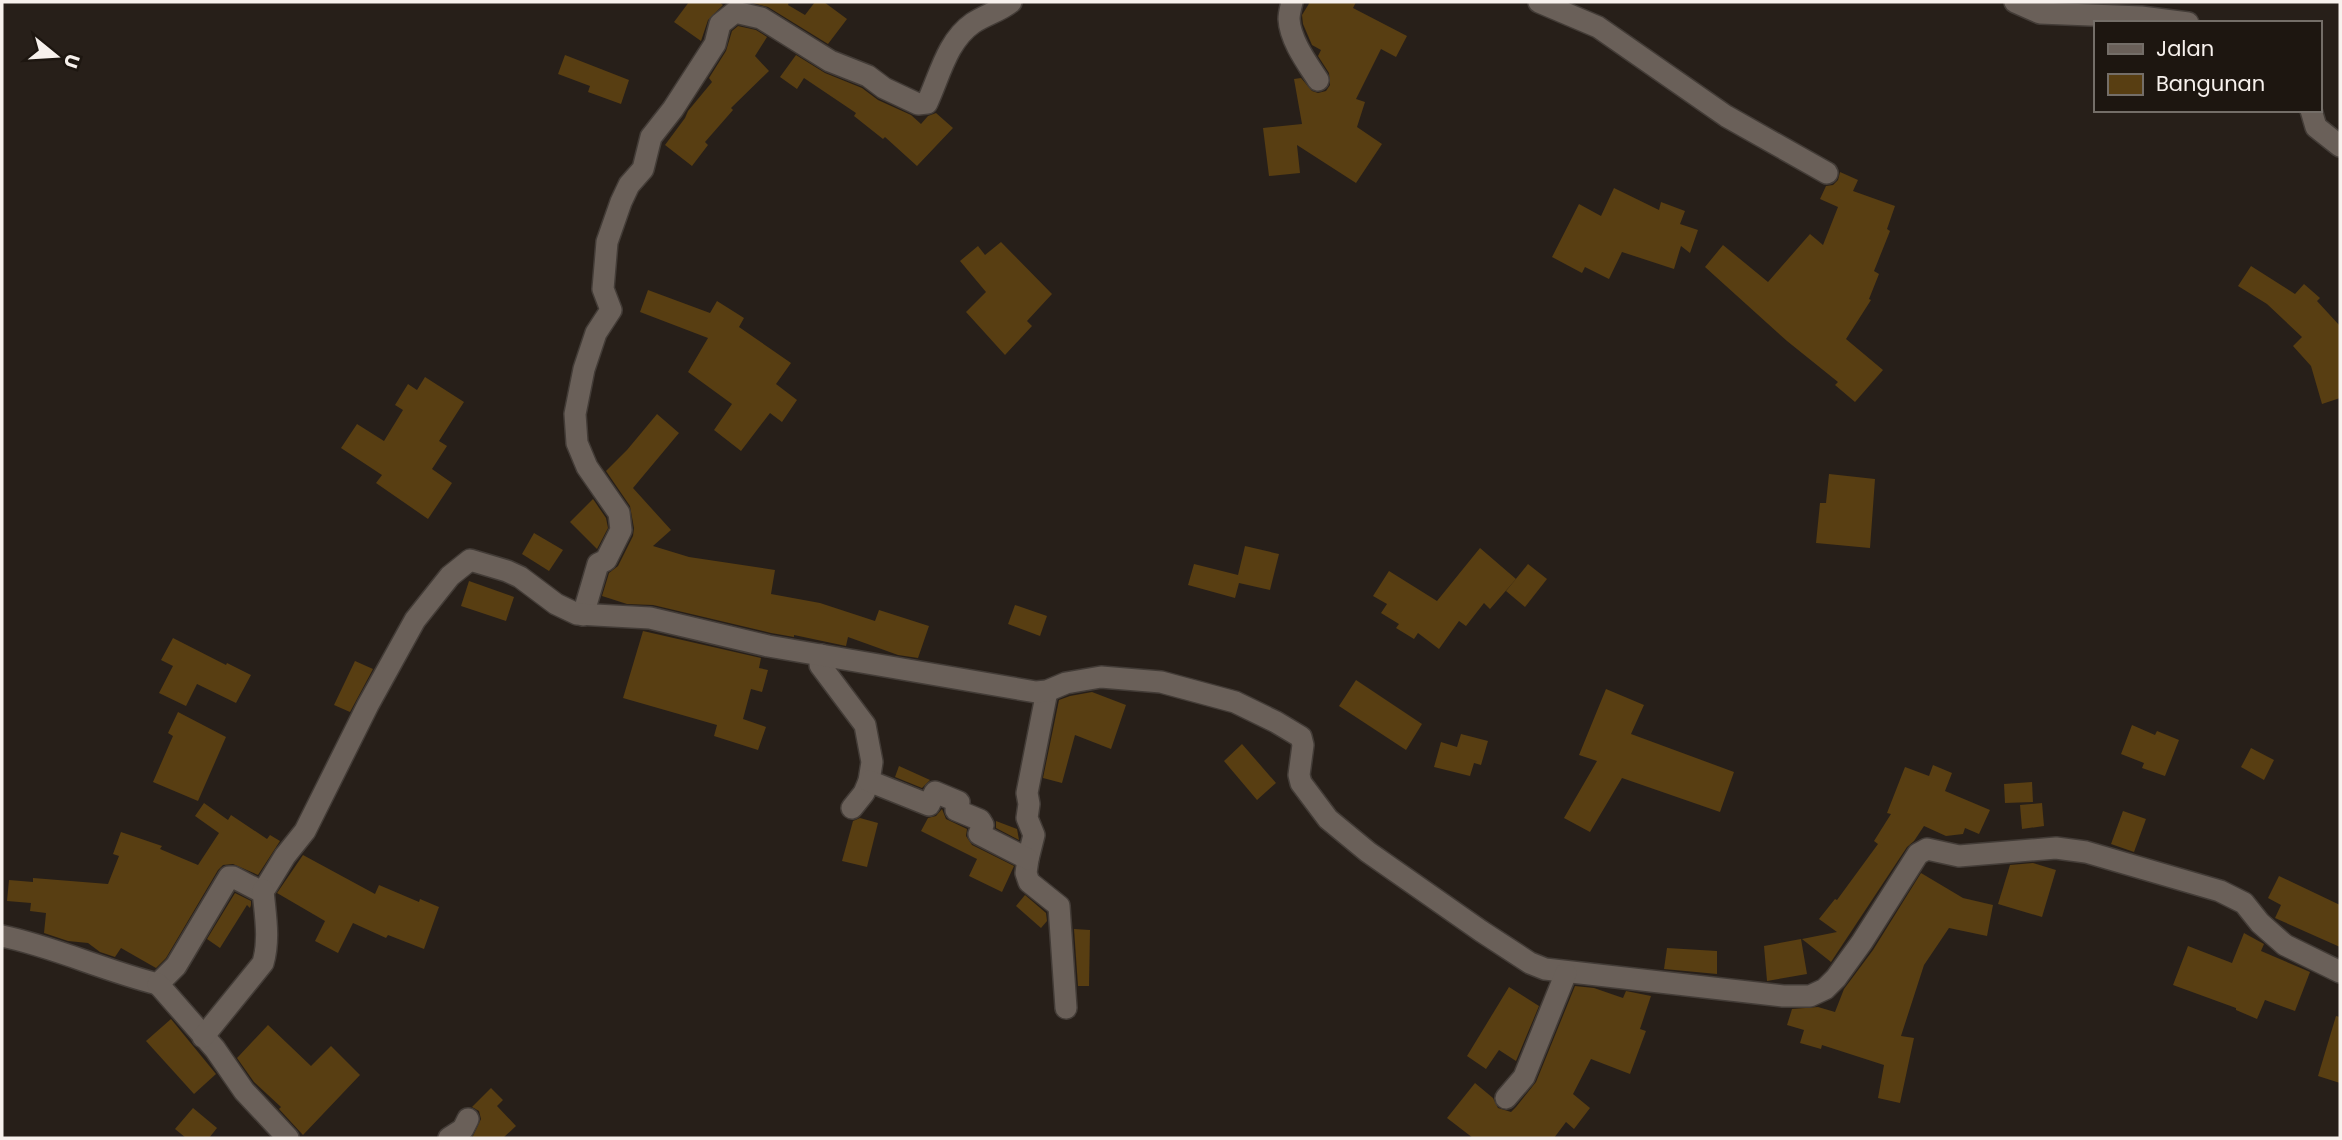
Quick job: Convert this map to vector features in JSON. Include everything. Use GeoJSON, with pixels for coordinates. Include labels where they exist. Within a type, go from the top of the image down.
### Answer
{"type":"FeatureCollection","features":[{"type":"Feature","properties":{"kind":"street"},"geometry":{"type":"LineString","coordinates":[[583,615],[598,564],[606,560],[621,530],[620,513],[587,467],[577,443],[575,415],[584,369],[596,333],[611,310],[603,289],[607,242],[629,185],[643,169],[651,137],[715,44],[720,24],[735,12],[761,19],[830,61],[868,76],[884,88],[918,104],[927,103],[957,37],[974,23],[1011,2]]}},
{"type":"Feature","properties":{"kind":"street"},"geometry":{"type":"LineString","coordinates":[[1292,2],[1289,19],[1294,35],[1302,55],[1318,80]]}},
{"type":"Feature","properties":{"kind":"street"},"geometry":{"type":"LineString","coordinates":[[1539,2],[1598,27],[1726,116],[1827,173]]}},
{"type":"Feature","properties":{"kind":"street"},"geometry":{"type":"LineString","coordinates":[[2015,2],[2040,13],[2141,17],[2172,21]]}},
{"type":"Feature","properties":{"kind":"street"},"geometry":{"type":"LineString","coordinates":[[2312,112],[2316,127],[2340,146]]}},
{"type":"Feature","properties":{"kind":"street"},"geometry":{"type":"LineString","coordinates":[[204,1037],[263,963],[267,934],[263,890],[305,831],[368,705],[415,620],[461,565],[470,560],[508,571],[570,613],[650,618],[768,646],[1036,692],[1101,677],[1161,682],[1235,702],[1301,737],[1301,783],[1328,819],[1368,852],[1530,963],[1566,973],[1783,996],[1810,996],[1825,989],[1836,978],[1863,942],[1918,854],[1927,849],[1959,856],[2056,848],[2086,852],[2220,891],[2244,903],[2260,923],[2285,945],[2340,972]]}},
{"type":"Feature","properties":{"kind":"street"},"geometry":{"type":"LineString","coordinates":[[821,655],[820,665],[865,724],[872,762],[864,793],[852,808]]}},
{"type":"Feature","properties":{"kind":"street"},"geometry":{"type":"LineString","coordinates":[[1047,691],[1027,793],[1027,818],[1034,835],[1026,873],[1029,882],[1059,906],[1066,1008]]}},
{"type":"Feature","properties":{"kind":"street"},"geometry":{"type":"LineString","coordinates":[[869,781],[929,805],[935,792],[959,802],[956,810],[980,820],[983,825],[979,834],[1028,859]]}},
{"type":"Feature","properties":{"kind":"street"},"geometry":{"type":"LineString","coordinates":[[158,984],[176,966],[229,877],[263,890]]}},
{"type":"Feature","properties":{"kind":"street"},"geometry":{"type":"LineString","coordinates":[[2,936],[23,940],[101,968],[158,984],[204,1037],[244,1091],[288,1138]]}},
{"type":"Feature","properties":{"kind":"street"},"geometry":{"type":"LineString","coordinates":[[1506,1098],[1524,1077],[1566,973]]}},
{"type":"Feature","properties":{"kind":"street"},"geometry":{"type":"LineString","coordinates":[[449,1138],[463,1129],[468,1119]]}},
{"type":"Feature","properties":{"kind":"building"},"geometry":{"type":"Polygon","coordinates":[[[689,2],[719,2],[723,5],[708,20],[701,41],[674,22],[689,2]]]}},
{"type":"Feature","properties":{"kind":"building"},"geometry":{"type":"Polygon","coordinates":[[[749,2],[789,2],[788,5],[805,15],[815,2],[824,2],[847,19],[828,44],[768,7],[749,2]]]}},
{"type":"Feature","properties":{"kind":"building"},"geometry":{"type":"Polygon","coordinates":[[[1310,2],[1356,2],[1353,8],[1407,36],[1396,57],[1381,49],[1356,99],[1365,102],[1357,127],[1382,144],[1356,183],[1297,145],[1300,173],[1269,176],[1263,128],[1302,124],[1294,79],[1301,78],[1312,91],[1318,93],[1326,91],[1330,85],[1329,73],[1318,56],[1321,50],[1312,45],[1303,24],[1302,15],[1310,2]]]}},
{"type":"Feature","properties":{"kind":"building"},"geometry":{"type":"Polygon","coordinates":[[[738,26],[756,30],[767,37],[755,56],[769,71],[731,108],[733,110],[705,142],[708,145],[692,166],[665,145],[712,82],[709,78],[726,51],[732,31],[738,26]]]}},
{"type":"Feature","properties":{"kind":"building"},"geometry":{"type":"Polygon","coordinates":[[[565,55],[629,80],[621,104],[588,92],[590,86],[558,74],[565,55]]]}},
{"type":"Feature","properties":{"kind":"building"},"geometry":{"type":"Polygon","coordinates":[[[796,55],[825,73],[862,88],[878,100],[911,115],[921,124],[928,116],[936,113],[953,128],[917,166],[885,137],[883,139],[854,116],[856,113],[804,78],[797,89],[780,77],[796,55]]]}},
{"type":"Feature","properties":{"kind":"building"},"geometry":{"type":"Polygon","coordinates":[[[1840,172],[1858,180],[1853,191],[1895,206],[1887,229],[1890,231],[1874,271],[1879,274],[1869,299],[1871,300],[1846,339],[1883,370],[1855,402],[1835,385],[1838,382],[1787,341],[1705,267],[1723,245],[1768,282],[1810,234],[1823,245],[1838,207],[1820,199],[1826,186],[1833,185],[1838,180],[1840,172]]]}},
{"type":"Feature","properties":{"kind":"building"},"geometry":{"type":"Polygon","coordinates":[[[1614,188],[1659,210],[1661,202],[1685,211],[1680,224],[1698,230],[1690,253],[1681,246],[1674,269],[1622,252],[1609,279],[1585,267],[1582,273],[1552,257],[1579,204],[1601,216],[1614,188]]]}},
{"type":"Feature","properties":{"kind":"building"},"geometry":{"type":"Polygon","coordinates":[[[1001,242],[1052,294],[1027,321],[1032,326],[1005,355],[966,312],[986,292],[960,261],[978,246],[985,255],[1001,242]]]}},
{"type":"Feature","properties":{"kind":"building"},"geometry":{"type":"Polygon","coordinates":[[[2251,266],[2295,294],[2304,284],[2320,298],[2317,301],[2340,326],[2340,398],[2322,404],[2311,366],[2293,346],[2302,337],[2267,304],[2238,286],[2251,266]]]}},
{"type":"Feature","properties":{"kind":"building"},"geometry":{"type":"Polygon","coordinates":[[[648,290],[710,313],[717,301],[744,318],[739,327],[791,363],[776,384],[797,400],[782,422],[770,413],[741,451],[714,430],[732,404],[688,372],[708,338],[640,312],[648,290]]]}},
{"type":"Feature","properties":{"kind":"building"},"geometry":{"type":"Polygon","coordinates":[[[425,377],[464,402],[439,441],[447,446],[432,469],[452,483],[428,519],[376,483],[382,475],[341,448],[357,424],[384,441],[403,410],[395,405],[408,384],[417,390],[425,377]]]}},
{"type":"Feature","properties":{"kind":"building"},"geometry":{"type":"Polygon","coordinates":[[[657,414],[679,433],[633,488],[671,530],[653,546],[689,557],[775,570],[771,594],[820,603],[875,621],[879,610],[929,626],[918,658],[898,655],[848,637],[846,646],[771,633],[653,605],[627,604],[602,596],[609,573],[618,566],[633,536],[634,528],[630,506],[606,471],[657,414]]]}},
{"type":"Feature","properties":{"kind":"building"},"geometry":{"type":"Polygon","coordinates":[[[1829,474],[1875,479],[1870,548],[1816,543],[1820,503],[1826,503],[1829,474]]]}},
{"type":"Feature","properties":{"kind":"building"},"geometry":{"type":"Polygon","coordinates":[[[593,499],[606,518],[608,528],[597,549],[570,522],[593,499]]]}},
{"type":"Feature","properties":{"kind":"building"},"geometry":{"type":"Polygon","coordinates":[[[534,533],[563,550],[549,571],[522,554],[534,533]]]}},
{"type":"Feature","properties":{"kind":"building"},"geometry":{"type":"Polygon","coordinates":[[[1245,546],[1279,554],[1270,590],[1239,583],[1235,598],[1188,585],[1194,564],[1238,575],[1245,546]]]}},
{"type":"Feature","properties":{"kind":"building"},"geometry":{"type":"Polygon","coordinates":[[[1480,548],[1516,579],[1490,609],[1484,603],[1466,626],[1459,621],[1439,649],[1418,633],[1414,639],[1396,628],[1399,624],[1381,613],[1387,604],[1373,596],[1389,571],[1437,601],[1480,548]]]}},
{"type":"Feature","properties":{"kind":"building"},"geometry":{"type":"Polygon","coordinates":[[[1528,564],[1547,579],[1525,607],[1506,591],[1528,564]]]}},
{"type":"Feature","properties":{"kind":"building"},"geometry":{"type":"Polygon","coordinates":[[[469,581],[514,597],[506,621],[461,606],[469,581]]]}},
{"type":"Feature","properties":{"kind":"building"},"geometry":{"type":"Polygon","coordinates":[[[1015,605],[1047,616],[1040,636],[1008,624],[1015,605]]]}},
{"type":"Feature","properties":{"kind":"building"},"geometry":{"type":"Polygon","coordinates":[[[643,631],[761,658],[759,668],[768,670],[762,692],[751,689],[743,719],[766,727],[758,750],[714,736],[717,725],[623,698],[643,631]]]}},
{"type":"Feature","properties":{"kind":"building"},"geometry":{"type":"Polygon","coordinates":[[[173,638],[251,675],[236,703],[197,684],[186,706],[159,693],[173,666],[161,660],[173,638]]]}},
{"type":"Feature","properties":{"kind":"building"},"geometry":{"type":"Polygon","coordinates":[[[355,661],[373,669],[350,712],[334,705],[355,661]]]}},
{"type":"Feature","properties":{"kind":"building"},"geometry":{"type":"Polygon","coordinates":[[[1356,680],[1422,724],[1406,750],[1339,706],[1356,680]]]}},
{"type":"Feature","properties":{"kind":"building"},"geometry":{"type":"Polygon","coordinates":[[[1606,689],[1644,705],[1631,734],[1734,772],[1720,812],[1622,778],[1590,832],[1564,818],[1597,761],[1579,755],[1606,689]]]}},
{"type":"Feature","properties":{"kind":"building"},"geometry":{"type":"Polygon","coordinates":[[[1092,692],[1126,705],[1111,749],[1075,735],[1062,783],[1043,778],[1059,700],[1092,692]]]}},
{"type":"Feature","properties":{"kind":"building"},"geometry":{"type":"Polygon","coordinates":[[[178,712],[226,737],[198,801],[153,782],[173,736],[168,733],[178,712]]]}},
{"type":"Feature","properties":{"kind":"building"},"geometry":{"type":"Polygon","coordinates":[[[2132,725],[2155,735],[2157,731],[2179,740],[2165,776],[2142,768],[2144,763],[2121,754],[2132,725]]]}},
{"type":"Feature","properties":{"kind":"building"},"geometry":{"type":"Polygon","coordinates":[[[1461,734],[1488,741],[1481,765],[1474,763],[1470,776],[1434,767],[1441,742],[1457,747],[1461,734]]]}},
{"type":"Feature","properties":{"kind":"building"},"geometry":{"type":"Polygon","coordinates":[[[1242,744],[1276,783],[1257,800],[1224,761],[1242,744]]]}},
{"type":"Feature","properties":{"kind":"building"},"geometry":{"type":"Polygon","coordinates":[[[2251,748],[2274,760],[2264,780],[2241,767],[2251,748]]]}},
{"type":"Feature","properties":{"kind":"building"},"geometry":{"type":"Polygon","coordinates":[[[1933,765],[1952,773],[1945,791],[1990,810],[1979,834],[1965,828],[1963,834],[1946,836],[1924,826],[1907,847],[1831,962],[1802,939],[1837,932],[1819,919],[1835,899],[1837,900],[1878,844],[1874,841],[1891,814],[1887,813],[1905,767],[1929,776],[1933,765]]]}},
{"type":"Feature","properties":{"kind":"building"},"geometry":{"type":"Polygon","coordinates":[[[899,766],[930,780],[922,788],[895,777],[899,766]]]}},
{"type":"Feature","properties":{"kind":"building"},"geometry":{"type":"Polygon","coordinates":[[[2032,782],[2033,802],[2005,803],[2004,784],[2032,782]]]}},
{"type":"Feature","properties":{"kind":"building"},"geometry":{"type":"Polygon","coordinates":[[[204,803],[228,820],[231,815],[267,839],[270,835],[280,841],[258,875],[233,864],[223,865],[218,870],[166,958],[156,968],[121,948],[115,957],[100,952],[88,943],[68,941],[44,933],[46,913],[30,911],[31,903],[7,901],[9,880],[33,882],[33,878],[108,884],[119,856],[113,854],[121,832],[162,846],[160,849],[198,865],[219,833],[195,816],[204,803]]]}},
{"type":"Feature","properties":{"kind":"building"},"geometry":{"type":"Polygon","coordinates":[[[2042,803],[2044,826],[2022,829],[2020,805],[2042,803]]]}},
{"type":"Feature","properties":{"kind":"building"},"geometry":{"type":"Polygon","coordinates":[[[942,809],[946,819],[967,829],[966,836],[972,845],[1014,866],[1002,892],[969,876],[977,859],[921,831],[928,818],[936,816],[942,809]]]}},
{"type":"Feature","properties":{"kind":"building"},"geometry":{"type":"Polygon","coordinates":[[[2123,811],[2146,819],[2134,852],[2111,844],[2123,811]]]}},
{"type":"Feature","properties":{"kind":"building"},"geometry":{"type":"Polygon","coordinates":[[[860,818],[878,823],[867,867],[842,861],[853,821],[860,818]]]}},
{"type":"Feature","properties":{"kind":"building"},"geometry":{"type":"Polygon","coordinates":[[[996,821],[1017,829],[1019,840],[996,828],[996,821]]]}},
{"type":"Feature","properties":{"kind":"building"},"geometry":{"type":"Polygon","coordinates":[[[303,855],[375,894],[379,885],[419,902],[420,899],[439,907],[424,949],[388,935],[386,938],[353,923],[338,953],[315,941],[325,921],[277,893],[303,855]]]}},
{"type":"Feature","properties":{"kind":"building"},"geometry":{"type":"Polygon","coordinates":[[[2033,863],[2056,870],[2042,917],[1998,904],[2010,865],[2033,863]]]}},
{"type":"Feature","properties":{"kind":"building"},"geometry":{"type":"Polygon","coordinates":[[[1921,873],[1963,898],[1993,905],[1987,936],[1949,928],[1924,965],[1901,1036],[1914,1038],[1900,1103],[1878,1098],[1884,1065],[1822,1045],[1821,1049],[1800,1043],[1804,1030],[1787,1025],[1792,1009],[1818,1007],[1835,1012],[1844,989],[1873,950],[1921,873]]]}},
{"type":"Feature","properties":{"kind":"building"},"geometry":{"type":"Polygon","coordinates":[[[2279,876],[2340,905],[2340,947],[2275,918],[2281,905],[2268,898],[2279,876]]]}},
{"type":"Feature","properties":{"kind":"building"},"geometry":{"type":"Polygon","coordinates":[[[235,893],[251,901],[251,905],[250,908],[247,905],[220,948],[207,939],[235,893]]]}},
{"type":"Feature","properties":{"kind":"building"},"geometry":{"type":"Polygon","coordinates":[[[1025,895],[1046,913],[1047,921],[1041,928],[1016,906],[1025,895]]]}},
{"type":"Feature","properties":{"kind":"building"},"geometry":{"type":"Polygon","coordinates":[[[1074,929],[1090,930],[1089,986],[1078,986],[1074,929]]]}},
{"type":"Feature","properties":{"kind":"building"},"geometry":{"type":"Polygon","coordinates":[[[2244,933],[2264,944],[2261,951],[2310,972],[2295,1011],[2265,1000],[2257,1019],[2236,1008],[2173,985],[2188,946],[2232,963],[2244,933]]]}},
{"type":"Feature","properties":{"kind":"building"},"geometry":{"type":"Polygon","coordinates":[[[1801,939],[1807,974],[1767,981],[1764,946],[1801,939]]]}},
{"type":"Feature","properties":{"kind":"building"},"geometry":{"type":"Polygon","coordinates":[[[1667,948],[1717,951],[1717,974],[1664,969],[1667,948]]]}},
{"type":"Feature","properties":{"kind":"building"},"geometry":{"type":"Polygon","coordinates":[[[1575,986],[1594,988],[1623,998],[1626,991],[1651,996],[1640,1029],[1646,1031],[1630,1074],[1591,1059],[1573,1094],[1590,1108],[1574,1129],[1566,1122],[1554,1138],[1473,1138],[1447,1118],[1475,1083],[1493,1098],[1498,1108],[1511,1112],[1516,1107],[1536,1082],[1575,986]]]}},
{"type":"Feature","properties":{"kind":"building"},"geometry":{"type":"Polygon","coordinates":[[[1509,987],[1539,1006],[1516,1061],[1499,1050],[1486,1069],[1467,1056],[1509,987]]]}},
{"type":"Feature","properties":{"kind":"building"},"geometry":{"type":"Polygon","coordinates":[[[2336,1016],[2340,1017],[2340,1083],[2318,1076],[2336,1016]]]}},
{"type":"Feature","properties":{"kind":"building"},"geometry":{"type":"Polygon","coordinates":[[[171,1019],[216,1074],[194,1094],[146,1041],[171,1019]]]}},
{"type":"Feature","properties":{"kind":"building"},"geometry":{"type":"Polygon","coordinates":[[[268,1025],[311,1066],[331,1046],[360,1075],[303,1135],[279,1109],[281,1107],[254,1082],[237,1058],[268,1025]]]}},
{"type":"Feature","properties":{"kind":"building"},"geometry":{"type":"Polygon","coordinates":[[[491,1088],[503,1100],[497,1106],[516,1126],[503,1138],[472,1138],[481,1119],[479,1111],[472,1107],[491,1088]]]}},
{"type":"Feature","properties":{"kind":"building"},"geometry":{"type":"Polygon","coordinates":[[[193,1108],[217,1128],[209,1138],[186,1138],[175,1129],[193,1108]]]}}]}
